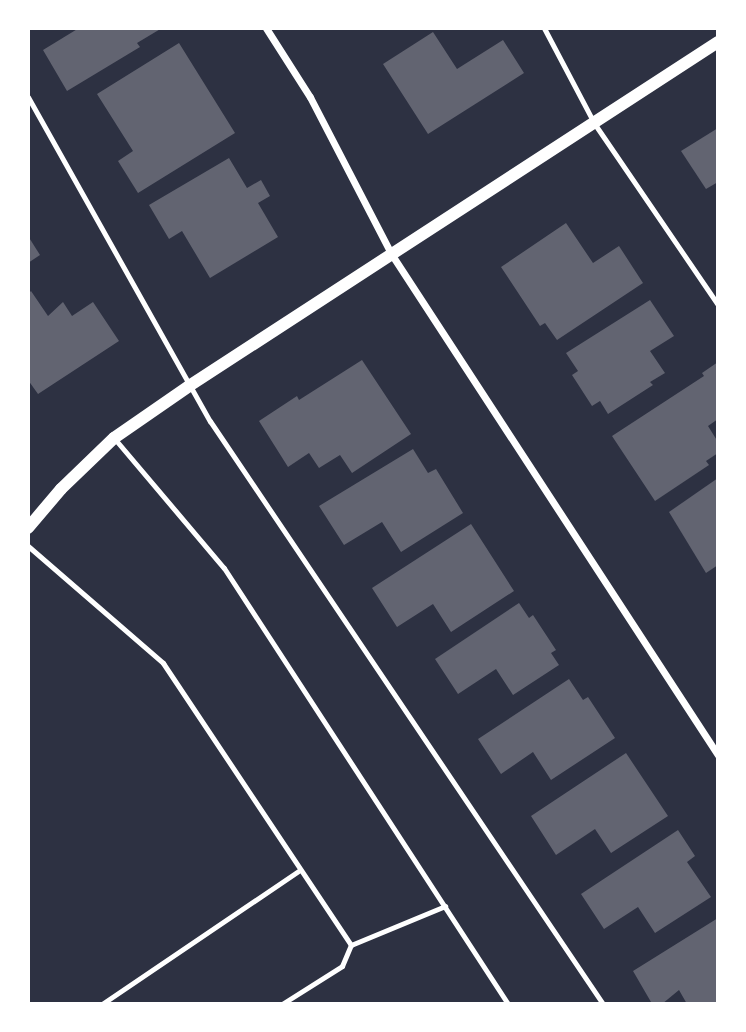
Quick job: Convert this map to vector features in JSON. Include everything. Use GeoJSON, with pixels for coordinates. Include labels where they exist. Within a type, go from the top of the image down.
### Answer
{"type":"FeatureCollection","features":[{"type":"Feature","properties":{"kind":"street"},"geometry":{"type":"LineString","coordinates":[[266,28],[310,97],[392,256],[718,755]]}},
{"type":"Feature","properties":{"kind":"street"},"geometry":{"type":"LineString","coordinates":[[28,528],[61,489],[114,438],[189,386],[718,42]]}},
{"type":"Feature","properties":{"kind":"lane"},"geometry":{"type":"LineString","coordinates":[[544,28],[594,123],[718,305]]}},
{"type":"Feature","properties":{"kind":"lane"},"geometry":{"type":"LineString","coordinates":[[28,97],[189,386],[603,1004]]}},
{"type":"Feature","properties":{"kind":"lane"},"geometry":{"type":"LineString","coordinates":[[114,438],[224,568],[508,1004]]}},
{"type":"Feature","properties":{"kind":"lane"},"geometry":{"type":"LineString","coordinates":[[28,546],[163,663],[351,945]]}},
{"type":"Feature","properties":{"kind":"lane"},"geometry":{"type":"LineString","coordinates":[[102,1004],[300,870]]}},
{"type":"Feature","properties":{"kind":"lane"},"geometry":{"type":"LineString","coordinates":[[282,1004],[342,966],[351,945],[445,906]]}},
{"type":"Feature","properties":{"kind":"building"},"geometry":{"type":"Polygon","coordinates":[[[79,28],[162,28],[137,43],[140,47],[67,91],[43,50],[79,28]]]}},
{"type":"Feature","properties":{"kind":"building"},"geometry":{"type":"Polygon","coordinates":[[[433,32],[457,69],[503,40],[524,73],[428,134],[383,64],[433,32]]]}},
{"type":"Feature","properties":{"kind":"building"},"geometry":{"type":"Polygon","coordinates":[[[179,43],[235,133],[138,193],[118,161],[133,151],[97,94],[179,43]]]}},
{"type":"Feature","properties":{"kind":"building"},"geometry":{"type":"Polygon","coordinates":[[[718,128],[718,182],[706,189],[681,151],[718,128]]]}},
{"type":"Feature","properties":{"kind":"building"},"geometry":{"type":"Polygon","coordinates":[[[229,158],[247,188],[261,180],[270,196],[258,203],[278,237],[210,278],[182,231],[169,239],[149,205],[229,158]]]}},
{"type":"Feature","properties":{"kind":"building"},"geometry":{"type":"Polygon","coordinates":[[[566,223],[593,263],[619,246],[643,283],[557,340],[545,323],[540,326],[501,267],[566,223]]]}},
{"type":"Feature","properties":{"kind":"building"},"geometry":{"type":"Polygon","coordinates":[[[28,236],[40,255],[28,263],[28,236]]]}},
{"type":"Feature","properties":{"kind":"building"},"geometry":{"type":"Polygon","coordinates":[[[31,291],[48,316],[63,302],[72,316],[93,302],[119,341],[38,394],[28,380],[28,294],[31,291]]]}},
{"type":"Feature","properties":{"kind":"building"},"geometry":{"type":"Polygon","coordinates":[[[650,300],[674,336],[650,351],[665,373],[650,382],[653,385],[608,414],[600,401],[592,406],[572,375],[578,371],[566,353],[650,300]]]}},
{"type":"Feature","properties":{"kind":"building"},"geometry":{"type":"Polygon","coordinates":[[[362,360],[411,434],[352,473],[340,455],[319,468],[309,453],[288,467],[259,421],[297,396],[299,400],[362,360]]]}},
{"type":"Feature","properties":{"kind":"building"},"geometry":{"type":"Polygon","coordinates":[[[718,362],[718,419],[708,426],[718,442],[718,453],[706,461],[709,465],[655,501],[612,436],[704,376],[702,373],[718,362]]]}},
{"type":"Feature","properties":{"kind":"building"},"geometry":{"type":"Polygon","coordinates":[[[413,449],[428,473],[436,469],[463,513],[401,552],[382,522],[344,545],[319,506],[413,449]]]}},
{"type":"Feature","properties":{"kind":"building"},"geometry":{"type":"Polygon","coordinates":[[[718,478],[718,565],[706,573],[669,512],[718,478]]]}},
{"type":"Feature","properties":{"kind":"building"},"geometry":{"type":"Polygon","coordinates":[[[471,524],[514,591],[451,632],[433,604],[397,627],[372,588],[471,524]]]}},
{"type":"Feature","properties":{"kind":"building"},"geometry":{"type":"Polygon","coordinates":[[[519,603],[529,618],[533,615],[556,650],[551,653],[559,665],[513,695],[496,669],[458,694],[435,659],[519,603]]]}},
{"type":"Feature","properties":{"kind":"building"},"geometry":{"type":"Polygon","coordinates":[[[569,679],[583,700],[588,697],[615,738],[551,780],[533,752],[501,774],[478,739],[569,679]]]}},
{"type":"Feature","properties":{"kind":"building"},"geometry":{"type":"Polygon","coordinates":[[[626,753],[668,816],[611,853],[595,829],[556,855],[531,816],[626,753]]]}},
{"type":"Feature","properties":{"kind":"building"},"geometry":{"type":"Polygon","coordinates":[[[678,830],[695,856],[687,862],[711,897],[655,933],[638,907],[604,929],[581,894],[678,830]]]}},
{"type":"Feature","properties":{"kind":"building"},"geometry":{"type":"Polygon","coordinates":[[[718,918],[718,1002],[687,1004],[679,990],[662,1004],[649,1004],[651,1002],[633,971],[718,918]]]}}]}
